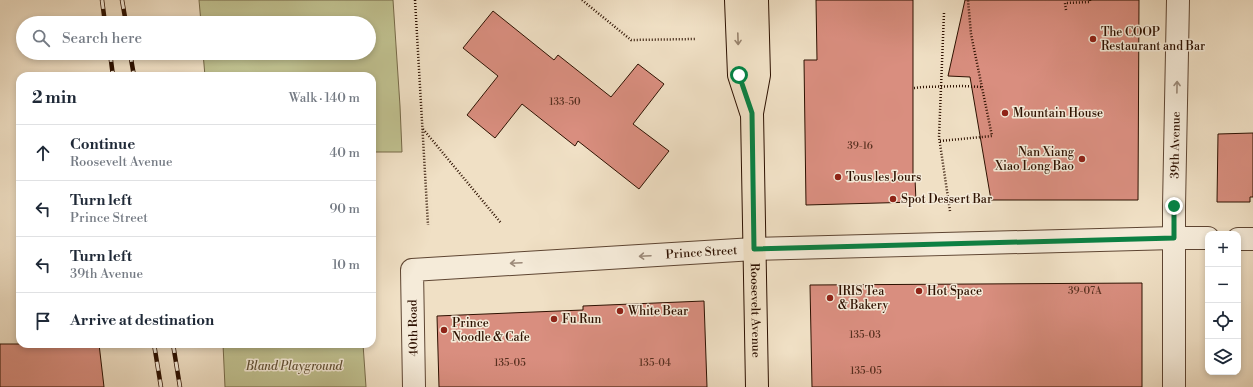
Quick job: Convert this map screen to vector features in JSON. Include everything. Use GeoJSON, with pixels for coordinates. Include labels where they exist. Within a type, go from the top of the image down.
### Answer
{"type":"FeatureCollection","features":[{"type":"Feature","properties":{"kind":"main road","name":"Roosevelt Avenue"},"geometry":{"type":"LineString","coordinates":[[736,0],[739,75],[752,113]]}},
{"type":"Feature","properties":{"kind":"main road","name":"Roosevelt Avenue"},"geometry":{"type":"LineString","coordinates":[[757,0],[759,75],[752,113],[757,387]]}},
{"type":"Feature","properties":{"kind":"street","name":"39th Avenue"},"geometry":{"type":"LineString","coordinates":[[1174,387],[1174,238],[1178,0]]}},
{"type":"Feature","properties":{"kind":"street","name":"Prince Street"},"geometry":{"type":"LineString","coordinates":[[412,270],[754,249],[1205,238]]}},
{"type":"Feature","properties":{"kind":"street"},"geometry":{"type":"LineString","coordinates":[[1241,239],[1253,239]]}},
{"type":"Feature","properties":{"kind":"street","name":"40th Road"},"geometry":{"type":"LineString","coordinates":[[412,270],[414,387]]}},
{"type":"Feature","properties":{"kind":"path"},"geometry":{"type":"LineString","coordinates":[[415,0],[428,225]]}},
{"type":"Feature","properties":{"kind":"path"},"geometry":{"type":"LineString","coordinates":[[582,0],[631,40],[695,39]]}},
{"type":"Feature","properties":{"kind":"path"},"geometry":{"type":"LineString","coordinates":[[940,141],[992,136],[971,34],[968,0]]}},
{"type":"Feature","properties":{"kind":"path"},"geometry":{"type":"LineString","coordinates":[[1066,10],[1065,3],[1090,2],[1090,0]]}},
{"type":"Feature","properties":{"kind":"path"},"geometry":{"type":"LineString","coordinates":[[944,13],[940,141],[950,211]]}},
{"type":"Feature","properties":{"kind":"path"},"geometry":{"type":"LineString","coordinates":[[914,88],[962,86],[982,87]]}},
{"type":"Feature","properties":{"kind":"path"},"geometry":{"type":"LineString","coordinates":[[422,129],[501,223]]}},
{"type":"Feature","properties":{"kind":"green space"},"geometry":{"type":"Polygon","coordinates":[[[199,0],[393,0],[402,152],[376,152],[376,72],[205,72],[204,60],[376,60],[376,16],[200,16],[199,0]]]}},
{"type":"Feature","properties":{"kind":"green space","name":"Bland Playground"},"geometry":{"type":"Polygon","coordinates":[[[223,348],[363,348],[366,387],[225,387],[223,348]]]}},
{"type":"Feature","properties":{"kind":"building"},"geometry":{"type":"Polygon","coordinates":[[[816,0],[913,0],[913,178],[915,178],[916,202],[806,205],[804,60],[817,60],[816,0]]]}},
{"type":"Feature","properties":{"kind":"building"},"geometry":{"type":"Polygon","coordinates":[[[965,0],[1139,0],[1138,200],[991,200],[970,77],[948,76],[965,0]]]}},
{"type":"Feature","properties":{"kind":"building"},"geometry":{"type":"Polygon","coordinates":[[[493,11],[554,60],[558,55],[611,97],[638,64],[664,84],[633,124],[669,151],[639,189],[578,141],[575,146],[522,104],[495,138],[467,115],[498,76],[463,48],[493,11]]]}},
{"type":"Feature","properties":{"kind":"building"},"geometry":{"type":"Polygon","coordinates":[[[1253,133],[1253,197],[1250,197],[1250,202],[1217,202],[1218,134],[1253,133]]]}},
{"type":"Feature","properties":{"kind":"building"},"geometry":{"type":"Polygon","coordinates":[[[1142,283],[1142,387],[812,387],[810,285],[1142,283]]]}},
{"type":"Feature","properties":{"kind":"building"},"geometry":{"type":"Polygon","coordinates":[[[704,301],[707,387],[439,387],[437,316],[583,310],[583,306],[704,301]]]}},
{"type":"Feature","properties":{"kind":"building"},"geometry":{"type":"Polygon","coordinates":[[[0,344],[16,344],[16,348],[99,348],[104,387],[0,387],[0,344]]]}},
{"type":"Feature","properties":{"kind":"railway"},"geometry":{"type":"LineString","coordinates":[[102,0],[104,16]]}},
{"type":"Feature","properties":{"kind":"railway"},"geometry":{"type":"LineString","coordinates":[[122,0],[125,16]]}},
{"type":"Feature","properties":{"kind":"railway"},"geometry":{"type":"LineString","coordinates":[[111,60],[112,72]]}},
{"type":"Feature","properties":{"kind":"railway"},"geometry":{"type":"LineString","coordinates":[[131,60],[133,72]]}},
{"type":"Feature","properties":{"kind":"railway"},"geometry":{"type":"LineString","coordinates":[[155,348],[161,387]]}},
{"type":"Feature","properties":{"kind":"railway"},"geometry":{"type":"LineString","coordinates":[[174,348],[180,387]]}},
{"type":"Feature","properties":{"kind":"place","name":"The COOP Restaurant and Bar"},"geometry":{"type":"Point","coordinates":[1093,39]}},
{"type":"Feature","properties":{"kind":"place","name":"Mountain House"},"geometry":{"type":"Point","coordinates":[1005,113]}},
{"type":"Feature","properties":{"kind":"place","name":"Nan Xiang Xiao Long Bao"},"geometry":{"type":"Point","coordinates":[1082,159]}},
{"type":"Feature","properties":{"kind":"place","name":"Tous les Jours"},"geometry":{"type":"Point","coordinates":[838,177]}},
{"type":"Feature","properties":{"kind":"place","name":"Spot Dessert Bar"},"geometry":{"type":"Point","coordinates":[893,199]}},
{"type":"Feature","properties":{"kind":"place","name":"Hot Space"},"geometry":{"type":"Point","coordinates":[919,291]}},
{"type":"Feature","properties":{"kind":"place","name":"IRIS Tea & Bakery"},"geometry":{"type":"Point","coordinates":[830,298]}},
{"type":"Feature","properties":{"kind":"place","name":"White Bear"},"geometry":{"type":"Point","coordinates":[620,311]}},
{"type":"Feature","properties":{"kind":"place","name":"Fu Run"},"geometry":{"type":"Point","coordinates":[554,319]}},
{"type":"Feature","properties":{"kind":"place","name":"Prince Noodle & Cafe"},"geometry":{"type":"Point","coordinates":[444,330]}},
{"type":"Feature","properties":{"kind":"route"},"geometry":{"type":"LineString","coordinates":[[739,75],[752,113],[754,249],[1174,238],[1174,206]]}}]}
